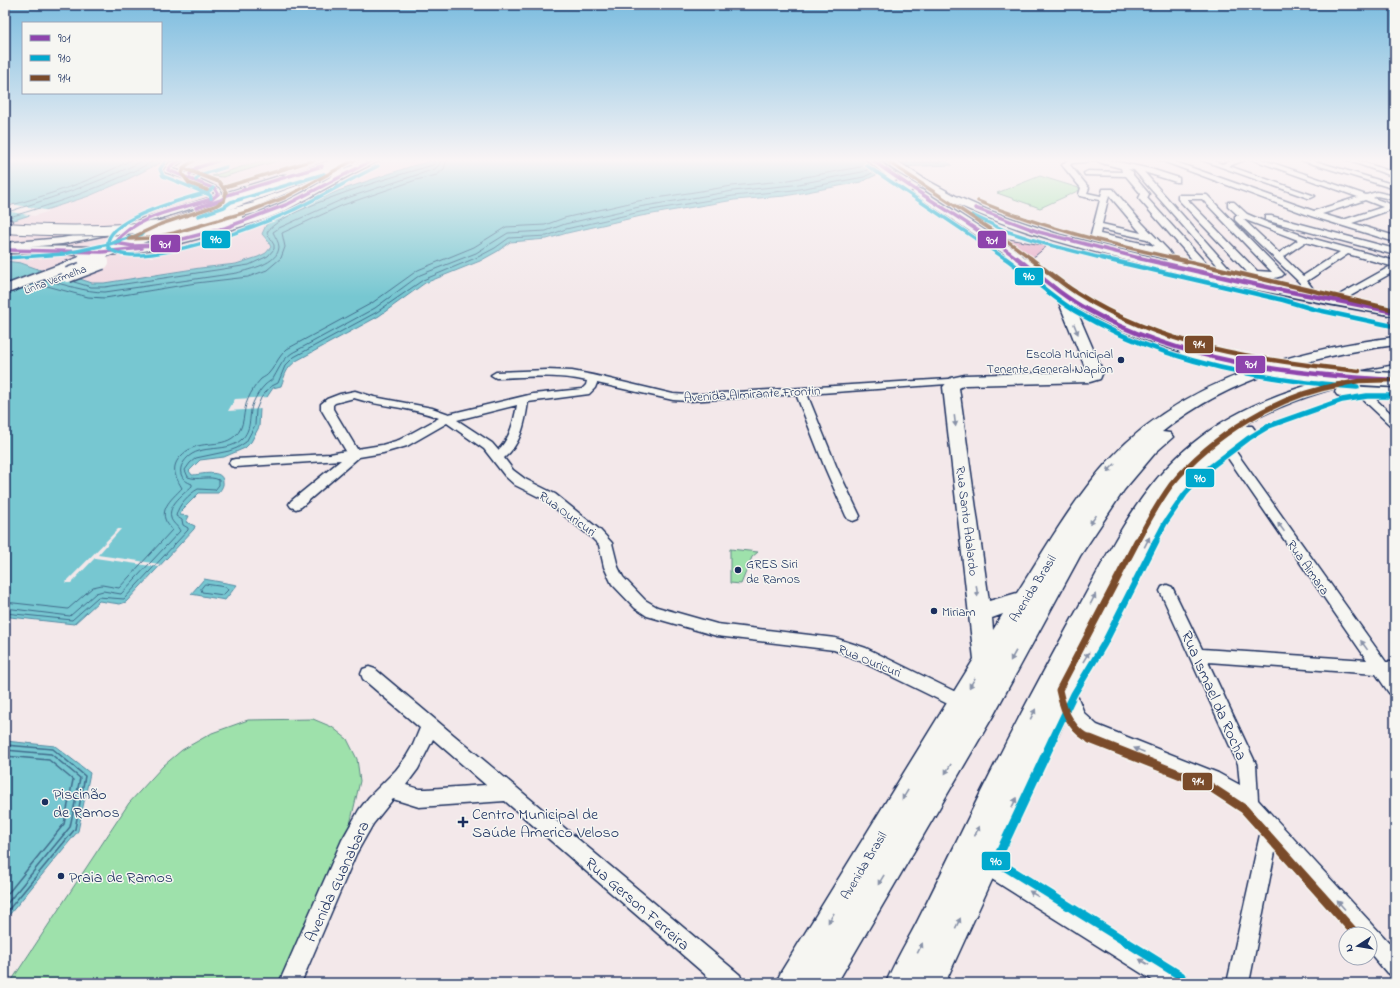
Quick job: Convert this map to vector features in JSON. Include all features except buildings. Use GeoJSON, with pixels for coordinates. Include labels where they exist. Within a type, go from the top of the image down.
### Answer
{"type":"FeatureCollection","features":[{"type":"Feature","properties":{"kind":"highway","name":"Linha Vermelha"},"geometry":{"type":"LineString","coordinates":[[5,290],[222,205]]}},
{"type":"Feature","properties":{"kind":"highway","name":"Linha Vermelha"},"geometry":{"type":"LineString","coordinates":[[5,298],[131,251],[272,205]]}},
{"type":"Feature","properties":{"kind":"highway"},"geometry":{"type":"LineString","coordinates":[[6,248],[102,252],[145,248],[184,239],[253,218],[285,205]]}},
{"type":"Feature","properties":{"kind":"highway"},"geometry":{"type":"LineString","coordinates":[[938,205],[1015,256],[1062,293],[1086,308],[1109,320],[1154,338],[1186,349],[1236,362],[1295,373],[1395,382]]}},
{"type":"Feature","properties":{"kind":"highway"},"geometry":{"type":"LineString","coordinates":[[945,205],[976,225],[982,233]]}},
{"type":"Feature","properties":{"kind":"highway"},"geometry":{"type":"LineString","coordinates":[[968,205],[994,218],[1035,232],[1235,279],[1315,301],[1395,318]]}},
{"type":"Feature","properties":{"kind":"highway"},"geometry":{"type":"LineString","coordinates":[[136,224],[122,232],[115,239],[117,245],[127,248],[145,248]]}},
{"type":"Feature","properties":{"kind":"highway"},"geometry":{"type":"LineString","coordinates":[[1285,292],[1314,296],[1395,312]]}},
{"type":"Feature","properties":{"kind":"highway","name":"Avenida Almirante Frontin"},"geometry":{"type":"LineString","coordinates":[[951,383],[1094,376],[1095,372],[1062,293]]}},
{"type":"Feature","properties":{"kind":"highway","name":"Avenida Brasil"},"geometry":{"type":"LineString","coordinates":[[819,983],[984,708],[1072,551],[1117,486],[1150,448],[1190,417],[1260,380],[1286,371],[1392,342]]}},
{"type":"Feature","properties":{"kind":"highway","name":"Avenida Brasil"},"geometry":{"type":"LineString","coordinates":[[792,983],[960,702],[1076,518],[1108,472],[1136,444],[1179,411],[1203,397],[1246,376],[1315,354],[1392,342]]}},
{"type":"Feature","properties":{"kind":"highway"},"geometry":{"type":"LineString","coordinates":[[902,983],[933,924],[1014,751],[1116,554],[1139,514],[1165,480],[1177,466],[1207,441],[1229,427],[1269,406],[1307,391],[1362,376],[1395,382]]}},
{"type":"Feature","properties":{"kind":"highway"},"geometry":{"type":"LineString","coordinates":[[929,983],[1067,690],[1097,640],[1158,519],[1179,489],[1203,463],[1225,445],[1266,419],[1319,398],[1395,382]]}},
{"type":"Feature","properties":{"kind":"highway","name":"Rua Santo Adalardo"},"geometry":{"type":"LineString","coordinates":[[951,383],[986,660]]}},
{"type":"Feature","properties":{"kind":"highway"},"geometry":{"type":"LineString","coordinates":[[986,660],[1055,582]]}},
{"type":"Feature","properties":{"kind":"highway"},"geometry":{"type":"LineString","coordinates":[[980,612],[1024,600]]}},
{"type":"Feature","properties":{"kind":"main road"},"geometry":{"type":"LineString","coordinates":[[5,228],[65,232],[126,231],[164,227],[206,220],[257,205]]}},
{"type":"Feature","properties":{"kind":"main road"},"geometry":{"type":"LineString","coordinates":[[5,222],[86,226],[141,224],[207,216],[252,207]]}},
{"type":"Feature","properties":{"kind":"street"},"geometry":{"type":"LineString","coordinates":[[6,248],[79,238],[108,232],[136,224],[188,205]]}},
{"type":"Feature","properties":{"kind":"street"},"geometry":{"type":"LineString","coordinates":[[6,248],[63,246],[122,232],[206,205]]}},
{"type":"Feature","properties":{"kind":"street"},"geometry":{"type":"LineString","coordinates":[[1105,205],[1105,216],[1096,235],[1164,251]]}},
{"type":"Feature","properties":{"kind":"street"},"geometry":{"type":"LineString","coordinates":[[1122,205],[1164,251],[1171,264]]}},
{"type":"Feature","properties":{"kind":"street"},"geometry":{"type":"LineString","coordinates":[[1149,205],[1210,273]]}},
{"type":"Feature","properties":{"kind":"street"},"geometry":{"type":"LineString","coordinates":[[1171,205],[1235,279],[1255,278],[1279,274],[1212,205]]}},
{"type":"Feature","properties":{"kind":"street"},"geometry":{"type":"LineString","coordinates":[[1189,205],[1255,278],[1314,296]]}},
{"type":"Feature","properties":{"kind":"street"},"geometry":{"type":"LineString","coordinates":[[1232,205],[1244,216],[1255,222],[1304,239],[1395,264]]}},
{"type":"Feature","properties":{"kind":"street"},"geometry":{"type":"LineString","coordinates":[[1234,205],[1269,218],[1395,252]]}},
{"type":"Feature","properties":{"kind":"street"},"geometry":{"type":"LineString","coordinates":[[1287,205],[1395,239]]}},
{"type":"Feature","properties":{"kind":"street"},"geometry":{"type":"LineString","coordinates":[[1314,214],[1341,205]]}},
{"type":"Feature","properties":{"kind":"street"},"geometry":{"type":"LineString","coordinates":[[1344,223],[1394,207]]}},
{"type":"Feature","properties":{"kind":"street"},"geometry":{"type":"LineString","coordinates":[[1105,216],[1129,214]]}},
{"type":"Feature","properties":{"kind":"street"},"geometry":{"type":"LineString","coordinates":[[1105,216],[1150,237]]}},
{"type":"Feature","properties":{"kind":"street"},"geometry":{"type":"LineString","coordinates":[[1238,218],[1302,280],[1314,296]]}},
{"type":"Feature","properties":{"kind":"street"},"geometry":{"type":"LineString","coordinates":[[1126,222],[1139,225]]}},
{"type":"Feature","properties":{"kind":"street"},"geometry":{"type":"LineString","coordinates":[[1207,225],[1233,226]]}},
{"type":"Feature","properties":{"kind":"street"},"geometry":{"type":"LineString","coordinates":[[1380,234],[1395,230]]}},
{"type":"Feature","properties":{"kind":"street"},"geometry":{"type":"LineString","coordinates":[[1278,257],[1304,239]]}},
{"type":"Feature","properties":{"kind":"street"},"geometry":{"type":"LineString","coordinates":[[1302,280],[1348,251]]}},
{"type":"Feature","properties":{"kind":"street"},"geometry":{"type":"LineString","coordinates":[[1335,301],[1395,267]]}},
{"type":"Feature","properties":{"kind":"street","name":"Avenida Almirante Frontin"},"geometry":{"type":"LineString","coordinates":[[496,375],[562,373],[593,378],[662,394],[689,398],[951,383]]}},
{"type":"Feature","properties":{"kind":"street"},"geometry":{"type":"LineString","coordinates":[[235,463],[330,458],[383,449],[403,443],[448,418],[544,396],[585,392],[589,390],[593,378]]}},
{"type":"Feature","properties":{"kind":"street"},"geometry":{"type":"LineString","coordinates":[[1358,389],[1395,423]]}},
{"type":"Feature","properties":{"kind":"street"},"geometry":{"type":"LineString","coordinates":[[800,391],[831,468],[853,516]]}},
{"type":"Feature","properties":{"kind":"street","name":"Rua Ouricuri"},"geometry":{"type":"LineString","coordinates":[[354,455],[326,408],[334,399],[348,395],[358,395],[372,400],[428,410],[448,418],[488,446],[509,473],[520,482],[550,497],[596,533],[605,543],[611,567],[617,580],[640,604],[652,612],[694,625],[725,631],[835,644],[867,656],[960,702]]}},
{"type":"Feature","properties":{"kind":"street"},"geometry":{"type":"LineString","coordinates":[[498,457],[508,448],[517,431],[523,400]]}},
{"type":"Feature","properties":{"kind":"street","name":"Rua Aimara"},"geometry":{"type":"LineString","coordinates":[[1225,445],[1388,669],[1395,688]]}},
{"type":"Feature","properties":{"kind":"street"},"geometry":{"type":"LineString","coordinates":[[296,504],[350,460],[354,455]]}},
{"type":"Feature","properties":{"kind":"street","name":"Rua Ismael da Rocha"},"geometry":{"type":"LineString","coordinates":[[1167,591],[1198,655],[1247,764],[1249,803]]}},
{"type":"Feature","properties":{"kind":"street"},"geometry":{"type":"LineString","coordinates":[[1198,655],[1388,669]]}},
{"type":"Feature","properties":{"kind":"street","name":"Rua Gerson Ferreira"},"geometry":{"type":"LineString","coordinates":[[369,674],[732,983]]}},
{"type":"Feature","properties":{"kind":"street"},"geometry":{"type":"LineString","coordinates":[[1067,690],[1075,715],[1084,727],[1212,779],[1230,789],[1249,803],[1360,926]]}},
{"type":"Feature","properties":{"kind":"street","name":"Avenida Guanabara"},"geometry":{"type":"LineString","coordinates":[[290,983],[349,846],[366,817],[412,763],[420,750],[430,726]]}},
{"type":"Feature","properties":{"kind":"street"},"geometry":{"type":"LineString","coordinates":[[390,789],[418,798],[508,792]]}},
{"type":"Feature","properties":{"kind":"street"},"geometry":{"type":"LineString","coordinates":[[1238,983],[1271,826]]}},
{"type":"Feature","properties":{"kind":"street"},"geometry":{"type":"LineString","coordinates":[[986,864],[1177,983]]}},
{"type":"Feature","properties":{"kind":"street"},"geometry":{"type":"LineString","coordinates":[[1378,946],[1395,965]]}},
{"type":"Feature","properties":{"kind":"shaded area"},"geometry":{"type":"Polygon","coordinates":[[[61,205],[305,205],[274,220],[262,234],[271,247],[266,253],[248,261],[104,283],[92,283],[68,275],[49,273],[21,263],[5,261],[5,223],[61,205]]]}},
{"type":"Feature","properties":{"kind":"green space"},"geometry":{"type":"Polygon","coordinates":[[[1032,205],[1046,205],[1040,208],[1032,205]]]}},
{"type":"Feature","properties":{"kind":"green space","name":"GRES Siri de Ramos"},"geometry":{"type":"Polygon","coordinates":[[[730,549],[758,552],[752,557],[741,584],[730,583],[730,549]]]}},
{"type":"Feature","properties":{"kind":"green space"},"geometry":{"type":"Polygon","coordinates":[[[313,719],[332,727],[347,739],[357,759],[360,781],[349,829],[281,983],[10,983],[129,803],[163,766],[182,750],[212,733],[248,720],[313,719]]]}},
{"type":"Feature","properties":{"kind":"water"},"geometry":{"type":"Polygon","coordinates":[[[5,205],[61,205],[5,223],[5,205]]]}},
{"type":"Feature","properties":{"kind":"water"},"geometry":{"type":"Polygon","coordinates":[[[307,205],[704,205],[641,216],[547,239],[510,242],[480,261],[425,283],[379,316],[292,364],[286,372],[281,386],[273,388],[260,409],[259,427],[251,442],[245,448],[224,457],[200,460],[189,471],[192,475],[210,473],[219,475],[222,478],[223,484],[221,490],[218,493],[199,493],[180,512],[180,515],[189,516],[186,522],[195,526],[194,529],[126,602],[120,604],[99,601],[74,624],[10,617],[5,618],[5,261],[21,263],[49,273],[68,275],[92,283],[104,283],[236,264],[266,253],[271,247],[262,234],[266,225],[307,205]]]}},
{"type":"Feature","properties":{"kind":"water"},"geometry":{"type":"Polygon","coordinates":[[[204,579],[237,585],[225,600],[191,594],[204,579]]]}},
{"type":"Feature","properties":{"kind":"water","name":"Piscinão de Ramos"},"geometry":{"type":"Polygon","coordinates":[[[5,741],[55,746],[90,773],[78,831],[5,920],[5,741]]]}},
{"type":"Feature","properties":{"kind":"pier"},"geometry":{"type":"Polygon","coordinates":[[[5,205],[18,205],[50,211],[34,216],[5,211],[5,205]]]}},
{"type":"Feature","properties":{"kind":"pier"},"geometry":{"type":"Polygon","coordinates":[[[269,397],[262,409],[228,411],[235,399],[269,397]]]}},
{"type":"Feature","properties":{"kind":"pier"},"geometry":{"type":"Polygon","coordinates":[[[118,529],[121,529],[98,555],[160,564],[158,567],[95,558],[71,583],[65,583],[118,529]]]}},
{"type":"Feature","properties":{"kind":"transit line","name":"910"},"geometry":{"type":"LineString","coordinates":[[165,205],[138,215],[125,222],[115,230],[109,238],[107,242],[108,247],[124,255],[145,255],[170,251],[227,236],[275,219],[304,205]]}},
{"type":"Feature","properties":{"kind":"transit line","name":"901"},"geometry":{"type":"LineString","coordinates":[[193,205],[159,216],[131,228],[121,235],[115,243],[133,246],[160,245],[225,228],[264,215],[286,205]]}},
{"type":"Feature","properties":{"kind":"transit line","name":"901"},"geometry":{"type":"LineString","coordinates":[[196,208],[205,205]]}},
{"type":"Feature","properties":{"kind":"transit line","name":"914"},"geometry":{"type":"LineString","coordinates":[[217,205],[161,224],[129,239],[151,238],[174,233],[250,211],[265,205]]}},
{"type":"Feature","properties":{"kind":"transit line","name":"910"},"geometry":{"type":"LineString","coordinates":[[198,216],[227,205]]}},
{"type":"Feature","properties":{"kind":"transit line","name":"910"},"geometry":{"type":"LineString","coordinates":[[925,205],[1009,261],[1077,312],[1142,344],[1212,366],[1284,379],[1357,387]]}},
{"type":"Feature","properties":{"kind":"transit line","name":"901"},"geometry":{"type":"LineString","coordinates":[[940,205],[984,234],[1073,301],[1095,314],[1158,340],[1216,357],[1275,369],[1335,376],[1395,380]]}},
{"type":"Feature","properties":{"kind":"transit line","name":"914"},"geometry":{"type":"LineString","coordinates":[[954,205],[999,235],[1077,293],[1121,317],[1153,330],[1221,351],[1290,364],[1359,371]]}},
{"type":"Feature","properties":{"kind":"transit line","name":"914"},"geometry":{"type":"LineString","coordinates":[[988,205],[1033,222],[1089,239],[1395,310]]}},
{"type":"Feature","properties":{"kind":"transit line","name":"901"},"geometry":{"type":"LineString","coordinates":[[975,208],[1017,225],[1060,239],[1104,250],[1271,288],[1395,312]]}},
{"type":"Feature","properties":{"kind":"transit line","name":"910"},"geometry":{"type":"LineString","coordinates":[[972,215],[1006,231],[1046,244],[1111,261],[1283,300],[1313,309],[1393,326]]}},
{"type":"Feature","properties":{"kind":"transit line","name":"910"},"geometry":{"type":"LineString","coordinates":[[6,258],[64,254],[109,244],[142,234]]}},
{"type":"Feature","properties":{"kind":"transit line","name":"901"},"geometry":{"type":"LineString","coordinates":[[5,250],[102,252],[142,248]]}},
{"type":"Feature","properties":{"kind":"transit line","name":"914"},"geometry":{"type":"LineString","coordinates":[[1349,926],[1244,809],[1209,786],[1087,738],[1071,723],[1062,704],[1059,690],[1152,514],[1171,486],[1188,466],[1208,448],[1231,431],[1255,416],[1280,404],[1307,393],[1333,386],[1359,381],[1395,380]]}},
{"type":"Feature","properties":{"kind":"transit line","name":"910"},"geometry":{"type":"LineString","coordinates":[[1181,976],[996,861],[1074,694],[1104,644],[1165,523],[1185,494],[1208,469],[1249,438],[1269,426],[1342,400],[1367,396],[1395,396]]}},
{"type":"Feature","properties":{"kind":"place","name":"Escola Municipal Tenente General Napion"},"geometry":{"type":"Point","coordinates":[1121,360]}},
{"type":"Feature","properties":{"kind":"place","name":"GRES Siri de Ramos"},"geometry":{"type":"Point","coordinates":[738,570]}},
{"type":"Feature","properties":{"kind":"place","name":"Miriam"},"geometry":{"type":"Point","coordinates":[934,611]}},
{"type":"Feature","properties":{"kind":"place","name":"Piscinão de Ramos"},"geometry":{"type":"Point","coordinates":[45,802]}},
{"type":"Feature","properties":{"kind":"place","name":"Centro Municipal de Saúde Americo Veloso"},"geometry":{"type":"Point","coordinates":[463,822]}},
{"type":"Feature","properties":{"kind":"place","name":"Praia de Ramos"},"geometry":{"type":"Point","coordinates":[61,876]}}]}
